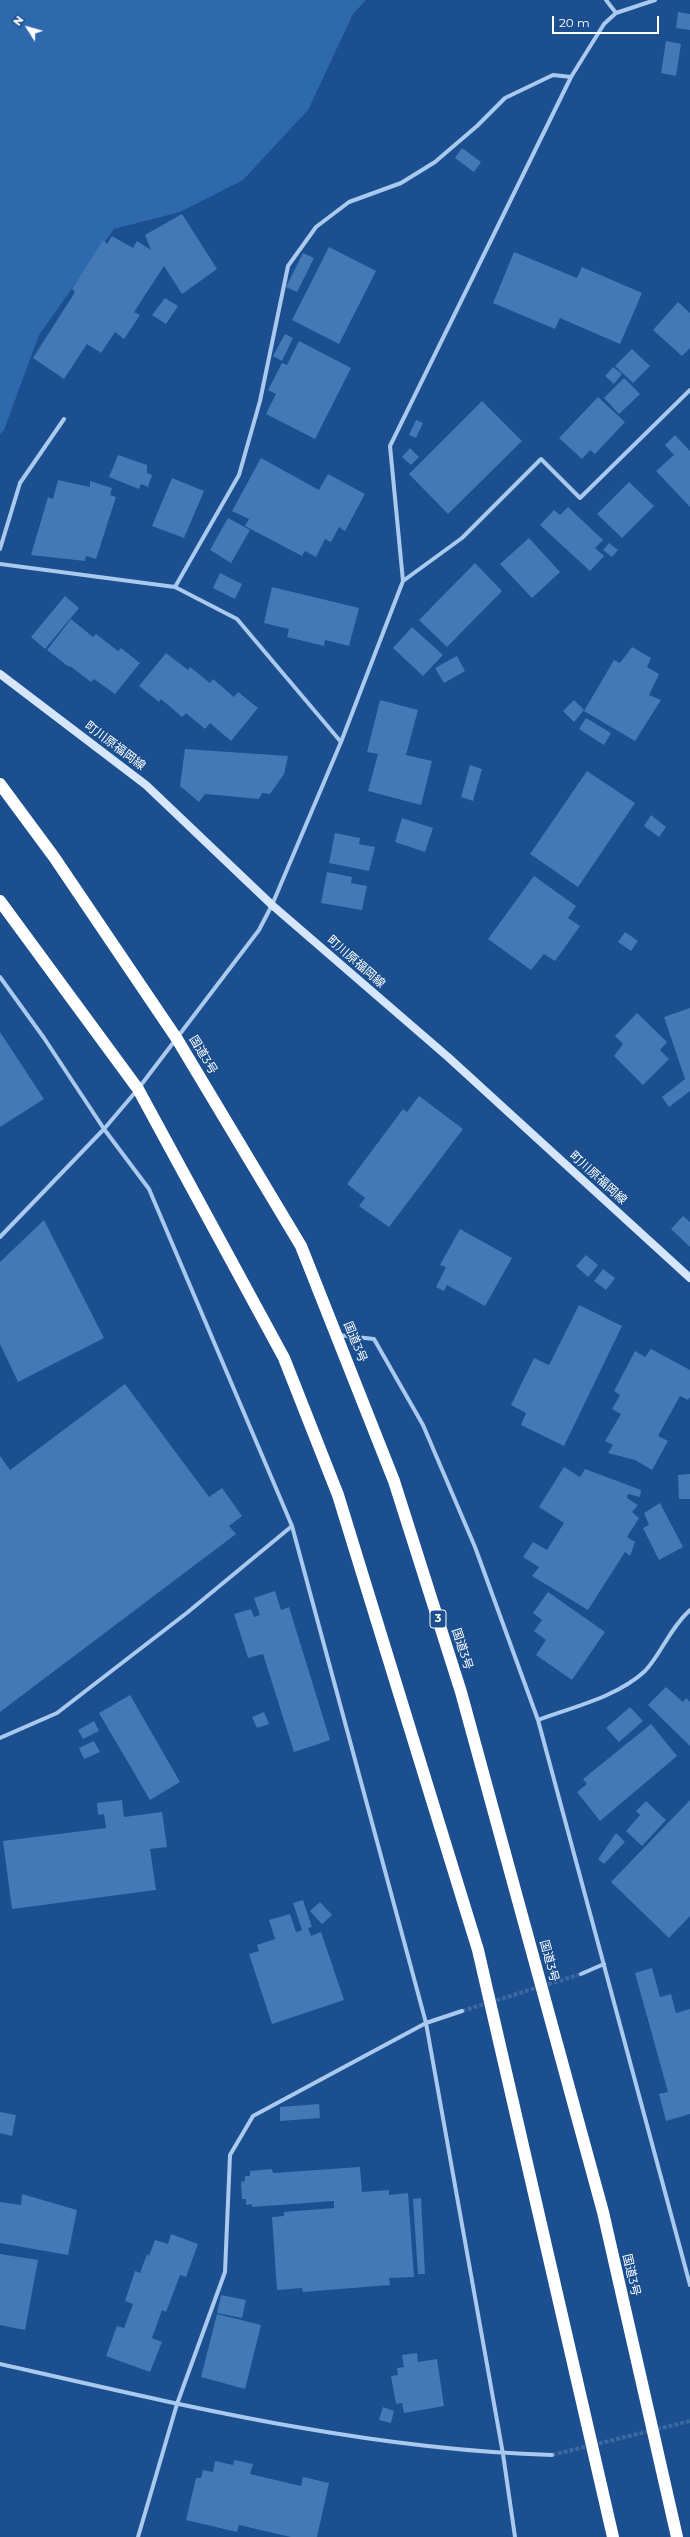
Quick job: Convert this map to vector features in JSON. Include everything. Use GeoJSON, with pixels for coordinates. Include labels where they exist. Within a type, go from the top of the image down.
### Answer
{"type":"FeatureCollection","features":[{"type":"Feature","properties":{"kind":"highway","name":"国道3号"},"geometry":{"type":"LineString","coordinates":[[0,784],[54,857],[177,1039],[301,1246],[394,1481],[462,1692],[603,2212],[677,2537]]}},
{"type":"Feature","properties":{"kind":"highway"},"geometry":{"type":"LineString","coordinates":[[0,901],[138,1089],[284,1358],[338,1494],[478,1950],[613,2537]]}},
{"type":"Feature","properties":{"kind":"main road","name":"町川原福岡線"},"geometry":{"type":"LineString","coordinates":[[0,674],[146,784],[272,905],[448,1057],[690,1278]]}},
{"type":"Feature","properties":{"kind":"street"},"geometry":{"type":"LineString","coordinates":[[606,0],[616,13]]}},
{"type":"Feature","properties":{"kind":"street"},"geometry":{"type":"LineString","coordinates":[[0,1237],[104,1129],[138,1089],[259,930],[272,905],[341,742],[403,581],[390,446],[571,77],[604,24],[616,13],[655,0]]}},
{"type":"Feature","properties":{"kind":"street"},"geometry":{"type":"LineString","coordinates":[[175,587],[239,475],[260,402],[288,266],[316,227],[349,202],[401,183],[435,162],[477,126],[505,98],[553,75],[571,77]]}},
{"type":"Feature","properties":{"kind":"street"},"geometry":{"type":"LineString","coordinates":[[403,581],[462,538],[541,460],[580,498],[690,390]]}},
{"type":"Feature","properties":{"kind":"street"},"geometry":{"type":"LineString","coordinates":[[0,549],[20,483],[64,419]]}},
{"type":"Feature","properties":{"kind":"street"},"geometry":{"type":"LineString","coordinates":[[0,564],[175,587],[237,619],[341,742]]}},
{"type":"Feature","properties":{"kind":"street"},"geometry":{"type":"LineString","coordinates":[[0,977],[44,1038],[104,1129],[149,1189],[292,1526],[426,2023],[502,2454],[515,2537]]}},
{"type":"Feature","properties":{"kind":"street"},"geometry":{"type":"LineString","coordinates":[[337,1335],[374,1339],[422,1425],[475,1547],[538,1720],[690,2285]]}},
{"type":"Feature","properties":{"kind":"street"},"geometry":{"type":"LineString","coordinates":[[0,1738],[57,1713],[188,1612],[292,1526]]}},
{"type":"Feature","properties":{"kind":"street"},"geometry":{"type":"LineString","coordinates":[[538,1720],[622,1688],[645,1670],[677,1622],[690,1610]]}},
{"type":"Feature","properties":{"kind":"street"},"geometry":{"type":"LineString","coordinates":[[581,1974],[604,1964]]}},
{"type":"Feature","properties":{"kind":"street"},"geometry":{"type":"LineString","coordinates":[[138,2537],[177,2404],[225,2272],[230,2155],[253,2116],[426,2023],[462,2011]]}},
{"type":"Feature","properties":{"kind":"street"},"geometry":{"type":"LineString","coordinates":[[0,2364],[177,2404],[389,2442],[502,2454],[552,2455]]}},
{"type":"Feature","properties":{"kind":"shaded area"},"geometry":{"type":"Polygon","coordinates":[[[0,0],[366,0],[353,14],[308,110],[243,180],[180,212],[114,229],[39,335],[4,430],[0,434],[0,0]]]}},
{"type":"Feature","properties":{"kind":"building"},"geometry":{"type":"Polygon","coordinates":[[[678,12],[690,14],[690,30],[676,28],[678,12]]]}},
{"type":"Feature","properties":{"kind":"building"},"geometry":{"type":"Polygon","coordinates":[[[666,41],[681,44],[676,76],[661,73],[666,41]]]}},
{"type":"Feature","properties":{"kind":"building"},"geometry":{"type":"Polygon","coordinates":[[[462,148],[481,162],[474,172],[455,158],[462,148]]]}},
{"type":"Feature","properties":{"kind":"building"},"geometry":{"type":"Polygon","coordinates":[[[182,214],[217,269],[182,294],[164,266],[134,312],[140,315],[124,339],[115,332],[101,353],[87,344],[64,379],[33,358],[75,292],[72,289],[103,240],[107,244],[112,236],[133,248],[137,241],[151,250],[145,235],[182,214]]]}},
{"type":"Feature","properties":{"kind":"building"},"geometry":{"type":"Polygon","coordinates":[[[329,247],[376,271],[339,344],[292,320],[329,247]]]}},
{"type":"Feature","properties":{"kind":"building"},"geometry":{"type":"Polygon","coordinates":[[[514,252],[577,278],[582,267],[642,293],[620,344],[560,318],[555,329],[493,303],[514,252]]]}},
{"type":"Feature","properties":{"kind":"building"},"geometry":{"type":"Polygon","coordinates":[[[303,253],[314,258],[297,292],[286,287],[303,253]]]}},
{"type":"Feature","properties":{"kind":"building"},"geometry":{"type":"Polygon","coordinates":[[[165,298],[178,306],[166,324],[152,315],[165,298]]]}},
{"type":"Feature","properties":{"kind":"building"},"geometry":{"type":"Polygon","coordinates":[[[678,302],[690,313],[690,348],[682,356],[653,330],[678,302]]]}},
{"type":"Feature","properties":{"kind":"building"},"geometry":{"type":"Polygon","coordinates":[[[285,334],[293,338],[282,361],[273,356],[285,334]]]}},
{"type":"Feature","properties":{"kind":"building"},"geometry":{"type":"Polygon","coordinates":[[[299,341],[351,368],[315,439],[266,414],[276,394],[268,390],[282,363],[287,365],[299,341]]]}},
{"type":"Feature","properties":{"kind":"building"},"geometry":{"type":"Polygon","coordinates":[[[632,349],[650,366],[633,383],[615,366],[632,349]]]}},
{"type":"Feature","properties":{"kind":"building"},"geometry":{"type":"Polygon","coordinates":[[[613,367],[622,374],[614,384],[605,376],[613,367]]]}},
{"type":"Feature","properties":{"kind":"building"},"geometry":{"type":"Polygon","coordinates":[[[624,378],[640,394],[619,414],[604,398],[624,378]]]}},
{"type":"Feature","properties":{"kind":"building"},"geometry":{"type":"Polygon","coordinates":[[[598,397],[625,422],[595,454],[590,450],[582,459],[559,438],[598,397]]]}},
{"type":"Feature","properties":{"kind":"building"},"geometry":{"type":"Polygon","coordinates":[[[482,401],[522,441],[448,514],[409,474],[482,401]]]}},
{"type":"Feature","properties":{"kind":"building"},"geometry":{"type":"Polygon","coordinates":[[[416,420],[423,423],[416,438],[409,435],[416,420]]]}},
{"type":"Feature","properties":{"kind":"building"},"geometry":{"type":"Polygon","coordinates":[[[675,435],[690,451],[690,507],[656,471],[674,455],[665,445],[675,435]]]}},
{"type":"Feature","properties":{"kind":"building"},"geometry":{"type":"Polygon","coordinates":[[[410,448],[419,457],[411,465],[402,457],[410,448]]]}},
{"type":"Feature","properties":{"kind":"building"},"geometry":{"type":"Polygon","coordinates":[[[118,455],[147,465],[147,473],[152,475],[148,487],[141,484],[139,489],[109,477],[118,455]]]}},
{"type":"Feature","properties":{"kind":"building"},"geometry":{"type":"Polygon","coordinates":[[[261,458],[319,490],[328,474],[365,494],[345,531],[339,527],[331,542],[325,539],[316,557],[305,551],[302,556],[245,526],[249,519],[232,511],[261,458]]]}},
{"type":"Feature","properties":{"kind":"building"},"geometry":{"type":"Polygon","coordinates":[[[172,478],[204,491],[184,538],[152,526],[172,478]]]}},
{"type":"Feature","properties":{"kind":"building"},"geometry":{"type":"Polygon","coordinates":[[[58,480],[90,487],[90,481],[112,488],[110,495],[116,497],[96,559],[86,556],[85,561],[31,555],[48,497],[53,499],[58,480]]]}},
{"type":"Feature","properties":{"kind":"building"},"geometry":{"type":"Polygon","coordinates":[[[629,482],[654,506],[622,538],[597,514],[629,482]]]}},
{"type":"Feature","properties":{"kind":"building"},"geometry":{"type":"Polygon","coordinates":[[[568,507],[603,540],[595,548],[604,556],[590,571],[540,525],[554,510],[560,515],[568,507]]]}},
{"type":"Feature","properties":{"kind":"building"},"geometry":{"type":"Polygon","coordinates":[[[228,518],[250,530],[231,563],[210,550],[228,518]]]}},
{"type":"Feature","properties":{"kind":"building"},"geometry":{"type":"Polygon","coordinates":[[[529,538],[560,572],[532,598],[500,564],[529,538]]]}},
{"type":"Feature","properties":{"kind":"building"},"geometry":{"type":"Polygon","coordinates":[[[609,543],[618,550],[612,557],[603,550],[609,543]]]}},
{"type":"Feature","properties":{"kind":"building"},"geometry":{"type":"Polygon","coordinates":[[[475,563],[502,591],[447,647],[419,620],[475,563]]]}},
{"type":"Feature","properties":{"kind":"building"},"geometry":{"type":"Polygon","coordinates":[[[220,573],[242,584],[235,599],[213,588],[220,573]]]}},
{"type":"Feature","properties":{"kind":"building"},"geometry":{"type":"Polygon","coordinates":[[[272,587],[359,608],[349,646],[325,640],[324,646],[287,637],[289,629],[264,623],[272,587]]]}},
{"type":"Feature","properties":{"kind":"building"},"geometry":{"type":"Polygon","coordinates":[[[65,596],[79,608],[45,649],[31,637],[65,596]]]}},
{"type":"Feature","properties":{"kind":"building"},"geometry":{"type":"Polygon","coordinates":[[[71,619],[93,637],[96,634],[118,651],[121,648],[140,663],[115,694],[94,679],[91,682],[47,650],[71,619]]]}},
{"type":"Feature","properties":{"kind":"building"},"geometry":{"type":"Polygon","coordinates":[[[412,627],[443,655],[423,676],[393,648],[412,627]]]}},
{"type":"Feature","properties":{"kind":"building"},"geometry":{"type":"Polygon","coordinates":[[[632,647],[651,658],[647,667],[659,674],[649,695],[661,700],[635,741],[584,711],[614,660],[620,663],[632,647]]]}},
{"type":"Feature","properties":{"kind":"building"},"geometry":{"type":"Polygon","coordinates":[[[166,653],[188,670],[190,667],[210,683],[213,679],[234,697],[238,692],[258,708],[231,741],[210,723],[205,729],[186,713],[182,717],[161,699],[159,702],[139,686],[166,653]]]}},
{"type":"Feature","properties":{"kind":"building"},"geometry":{"type":"Polygon","coordinates":[[[457,656],[465,671],[444,683],[435,668],[457,656]]]}},
{"type":"Feature","properties":{"kind":"building"},"geometry":{"type":"Polygon","coordinates":[[[380,700],[418,710],[406,755],[432,761],[421,805],[368,791],[378,754],[367,752],[380,700]]]}},
{"type":"Feature","properties":{"kind":"building"},"geometry":{"type":"Polygon","coordinates":[[[574,700],[584,710],[574,722],[563,711],[574,700]]]}},
{"type":"Feature","properties":{"kind":"building"},"geometry":{"type":"Polygon","coordinates":[[[586,718],[611,733],[604,745],[579,729],[586,718]]]}},
{"type":"Feature","properties":{"kind":"building"},"geometry":{"type":"Polygon","coordinates":[[[185,749],[288,756],[284,774],[270,794],[262,793],[259,799],[205,794],[199,802],[180,786],[185,749]]]}},
{"type":"Feature","properties":{"kind":"building"},"geometry":{"type":"Polygon","coordinates":[[[470,765],[482,769],[473,801],[461,797],[470,765]]]}},
{"type":"Feature","properties":{"kind":"building"},"geometry":{"type":"Polygon","coordinates":[[[587,771],[635,803],[578,887],[530,854],[587,771]]]}},
{"type":"Feature","properties":{"kind":"building"},"geometry":{"type":"Polygon","coordinates":[[[651,815],[666,827],[659,837],[644,826],[651,815]]]}},
{"type":"Feature","properties":{"kind":"building"},"geometry":{"type":"Polygon","coordinates":[[[402,818],[433,828],[425,852],[395,842],[402,818]]]}},
{"type":"Feature","properties":{"kind":"building"},"geometry":{"type":"Polygon","coordinates":[[[335,833],[360,838],[359,844],[375,847],[369,871],[329,863],[335,833]]]}},
{"type":"Feature","properties":{"kind":"building"},"geometry":{"type":"Polygon","coordinates":[[[327,872],[352,877],[351,883],[367,886],[362,910],[321,903],[327,872]]]}},
{"type":"Feature","properties":{"kind":"building"},"geometry":{"type":"Polygon","coordinates":[[[534,876],[576,906],[568,918],[580,926],[555,961],[544,954],[531,970],[488,939],[534,876]]]}},
{"type":"Feature","properties":{"kind":"building"},"geometry":{"type":"Polygon","coordinates":[[[625,932],[638,941],[631,951],[618,942],[625,932]]]}},
{"type":"Feature","properties":{"kind":"building"},"geometry":{"type":"Polygon","coordinates":[[[690,1008],[690,1091],[669,1107],[662,1097],[685,1079],[664,1017],[690,1008]]]}},
{"type":"Feature","properties":{"kind":"building"},"geometry":{"type":"Polygon","coordinates":[[[637,1013],[667,1042],[660,1050],[669,1059],[643,1085],[614,1056],[623,1044],[615,1036],[637,1013]]]}},
{"type":"Feature","properties":{"kind":"building"},"geometry":{"type":"Polygon","coordinates":[[[0,1032],[44,1099],[0,1127],[0,1032]]]}},
{"type":"Feature","properties":{"kind":"building"},"geometry":{"type":"Polygon","coordinates":[[[419,1096],[463,1129],[389,1227],[359,1206],[365,1198],[347,1184],[403,1109],[407,1112],[419,1096]]]}},
{"type":"Feature","properties":{"kind":"building"},"geometry":{"type":"Polygon","coordinates":[[[683,1216],[690,1222],[690,1247],[671,1229],[683,1216]]]}},
{"type":"Feature","properties":{"kind":"building"},"geometry":{"type":"Polygon","coordinates":[[[44,1220],[104,1338],[18,1382],[0,1344],[0,1262],[44,1220]]]}},
{"type":"Feature","properties":{"kind":"building"},"geometry":{"type":"Polygon","coordinates":[[[460,1229],[512,1258],[485,1306],[447,1285],[444,1291],[436,1287],[446,1267],[440,1265],[460,1229]]]}},
{"type":"Feature","properties":{"kind":"building"},"geometry":{"type":"Polygon","coordinates":[[[586,1255],[598,1265],[588,1277],[576,1266],[586,1255]]]}},
{"type":"Feature","properties":{"kind":"building"},"geometry":{"type":"Polygon","coordinates":[[[603,1269],[615,1278],[606,1290],[594,1281],[603,1269]]]}},
{"type":"Feature","properties":{"kind":"building"},"geometry":{"type":"Polygon","coordinates":[[[579,1305],[622,1326],[564,1446],[521,1425],[526,1413],[511,1405],[534,1358],[549,1365],[579,1305]]]}},
{"type":"Feature","properties":{"kind":"building"},"geometry":{"type":"Polygon","coordinates":[[[651,1349],[690,1370],[690,1397],[688,1400],[680,1396],[658,1436],[668,1441],[652,1470],[635,1460],[608,1453],[613,1445],[605,1441],[621,1414],[612,1409],[620,1395],[614,1391],[635,1351],[645,1357],[651,1349]]]}},
{"type":"Feature","properties":{"kind":"building"},"geometry":{"type":"Polygon","coordinates":[[[125,1384],[209,1497],[222,1488],[242,1516],[229,1526],[236,1534],[0,1712],[0,1456],[10,1470],[125,1384]]]}},
{"type":"Feature","properties":{"kind":"building"},"geometry":{"type":"Polygon","coordinates":[[[564,1467],[580,1477],[585,1469],[641,1490],[640,1497],[628,1494],[627,1498],[638,1505],[632,1512],[639,1518],[627,1537],[635,1542],[630,1556],[625,1552],[588,1610],[532,1576],[539,1567],[523,1557],[533,1542],[547,1550],[564,1523],[539,1507],[564,1467]]]}},
{"type":"Feature","properties":{"kind":"building"},"geometry":{"type":"Polygon","coordinates":[[[690,1474],[690,1499],[679,1499],[678,1475],[690,1474]]]}},
{"type":"Feature","properties":{"kind":"building"},"geometry":{"type":"Polygon","coordinates":[[[660,1503],[683,1547],[659,1560],[643,1528],[649,1525],[644,1513],[660,1503]]]}},
{"type":"Feature","properties":{"kind":"building"},"geometry":{"type":"Polygon","coordinates":[[[275,1591],[281,1610],[289,1607],[330,1740],[294,1752],[263,1654],[248,1658],[234,1614],[251,1609],[254,1617],[260,1615],[254,1598],[275,1591]]]}},
{"type":"Feature","properties":{"kind":"building"},"geometry":{"type":"Polygon","coordinates":[[[548,1592],[605,1632],[572,1680],[536,1655],[546,1640],[534,1631],[542,1620],[533,1613],[548,1592]]]}},
{"type":"Feature","properties":{"kind":"building"},"geometry":{"type":"Polygon","coordinates":[[[666,1687],[683,1702],[686,1698],[690,1702],[690,1746],[648,1705],[666,1687]]]}},
{"type":"Feature","properties":{"kind":"building"},"geometry":{"type":"Polygon","coordinates":[[[130,1695],[180,1782],[150,1800],[99,1713],[130,1695]]]}},
{"type":"Feature","properties":{"kind":"building"},"geometry":{"type":"Polygon","coordinates":[[[630,1707],[643,1721],[619,1742],[606,1728],[630,1707]]]}},
{"type":"Feature","properties":{"kind":"building"},"geometry":{"type":"Polygon","coordinates":[[[264,1712],[269,1724],[257,1728],[252,1717],[264,1712]]]}},
{"type":"Feature","properties":{"kind":"building"},"geometry":{"type":"Polygon","coordinates":[[[94,1721],[99,1731],[83,1739],[78,1730],[94,1721]]]}},
{"type":"Feature","properties":{"kind":"building"},"geometry":{"type":"Polygon","coordinates":[[[651,1724],[677,1756],[600,1821],[577,1792],[587,1784],[583,1779],[651,1724]]]}},
{"type":"Feature","properties":{"kind":"building"},"geometry":{"type":"Polygon","coordinates":[[[94,1741],[100,1752],[84,1759],[79,1748],[94,1741]]]}},
{"type":"Feature","properties":{"kind":"building"},"geometry":{"type":"Polygon","coordinates":[[[122,1800],[124,1817],[162,1812],[167,1847],[150,1849],[156,1890],[12,1909],[3,1841],[106,1828],[104,1814],[98,1815],[97,1803],[122,1800]]]}},
{"type":"Feature","properties":{"kind":"building"},"geometry":{"type":"Polygon","coordinates":[[[690,1800],[690,1916],[669,1938],[611,1882],[690,1800]]]}},
{"type":"Feature","properties":{"kind":"building"},"geometry":{"type":"Polygon","coordinates":[[[646,1801],[666,1820],[642,1846],[626,1831],[640,1815],[636,1811],[646,1801]]]}},
{"type":"Feature","properties":{"kind":"building"},"geometry":{"type":"Polygon","coordinates":[[[616,1833],[625,1842],[604,1864],[598,1859],[616,1833]]]}},
{"type":"Feature","properties":{"kind":"building"},"geometry":{"type":"Polygon","coordinates":[[[303,1900],[312,1927],[308,1928],[311,1936],[321,1932],[344,2000],[272,2024],[249,1954],[259,1951],[257,1945],[275,1939],[269,1920],[290,1914],[296,1932],[302,1930],[293,1903],[303,1900]]]}},
{"type":"Feature","properties":{"kind":"building"},"geometry":{"type":"Polygon","coordinates":[[[320,1902],[332,1915],[322,1924],[310,1911],[320,1902]]]}},
{"type":"Feature","properties":{"kind":"building"},"geometry":{"type":"Polygon","coordinates":[[[652,1968],[660,1997],[671,1994],[676,2013],[690,2009],[690,2114],[666,2121],[659,2094],[668,2092],[635,1973],[652,1968]]]}},
{"type":"Feature","properties":{"kind":"building"},"geometry":{"type":"Polygon","coordinates":[[[319,2104],[320,2118],[280,2121],[280,2107],[319,2104]]]}},
{"type":"Feature","properties":{"kind":"building"},"geometry":{"type":"Polygon","coordinates":[[[0,2112],[16,2115],[12,2136],[0,2133],[0,2112]]]}},
{"type":"Feature","properties":{"kind":"building"},"geometry":{"type":"Polygon","coordinates":[[[360,2167],[362,2192],[389,2190],[389,2195],[408,2193],[414,2277],[389,2278],[390,2285],[303,2292],[302,2288],[277,2290],[272,2217],[284,2216],[284,2212],[334,2208],[334,2201],[252,2207],[252,2204],[246,2205],[246,2199],[242,2199],[241,2182],[245,2181],[245,2176],[250,2176],[250,2171],[272,2169],[273,2173],[360,2167]]]}},
{"type":"Feature","properties":{"kind":"building"},"geometry":{"type":"Polygon","coordinates":[[[22,2194],[77,2210],[68,2255],[0,2243],[0,2202],[21,2205],[22,2194]]]}},
{"type":"Feature","properties":{"kind":"building"},"geometry":{"type":"Polygon","coordinates":[[[421,2198],[425,2274],[418,2274],[413,2199],[421,2198]]]}},
{"type":"Feature","properties":{"kind":"building"},"geometry":{"type":"Polygon","coordinates":[[[171,2234],[198,2244],[186,2277],[180,2275],[166,2312],[162,2310],[152,2338],[162,2342],[150,2372],[106,2356],[117,2326],[124,2328],[133,2304],[125,2301],[135,2271],[140,2273],[147,2254],[149,2256],[155,2240],[168,2244],[171,2234]]]}},
{"type":"Feature","properties":{"kind":"building"},"geometry":{"type":"Polygon","coordinates":[[[0,2254],[38,2260],[25,2330],[0,2325],[0,2254]]]}},
{"type":"Feature","properties":{"kind":"building"},"geometry":{"type":"Polygon","coordinates":[[[221,2295],[246,2300],[242,2318],[217,2313],[221,2295]]]}},
{"type":"Feature","properties":{"kind":"building"},"geometry":{"type":"Polygon","coordinates":[[[217,2314],[261,2325],[245,2389],[201,2377],[217,2314]]]}},
{"type":"Feature","properties":{"kind":"building"},"geometry":{"type":"Polygon","coordinates":[[[417,2353],[418,2362],[437,2359],[444,2406],[404,2413],[402,2403],[396,2404],[391,2376],[398,2375],[397,2368],[404,2367],[402,2355],[417,2353]]]}},
{"type":"Feature","properties":{"kind":"building"},"geometry":{"type":"Polygon","coordinates":[[[383,2407],[394,2411],[391,2423],[379,2420],[383,2407]]]}},
{"type":"Feature","properties":{"kind":"building"},"geometry":{"type":"Polygon","coordinates":[[[234,2460],[253,2464],[250,2474],[301,2486],[303,2477],[329,2483],[317,2537],[291,2537],[239,2525],[237,2532],[186,2520],[196,2478],[201,2478],[203,2470],[213,2472],[215,2461],[233,2465],[234,2460]]]}},
{"type":"Feature","properties":{"kind":"tunnel"},"geometry":{"type":"LineString","coordinates":[[462,2011],[581,1974]]}},
{"type":"Feature","properties":{"kind":"tunnel"},"geometry":{"type":"LineString","coordinates":[[552,2455],[690,2421]]}}]}
